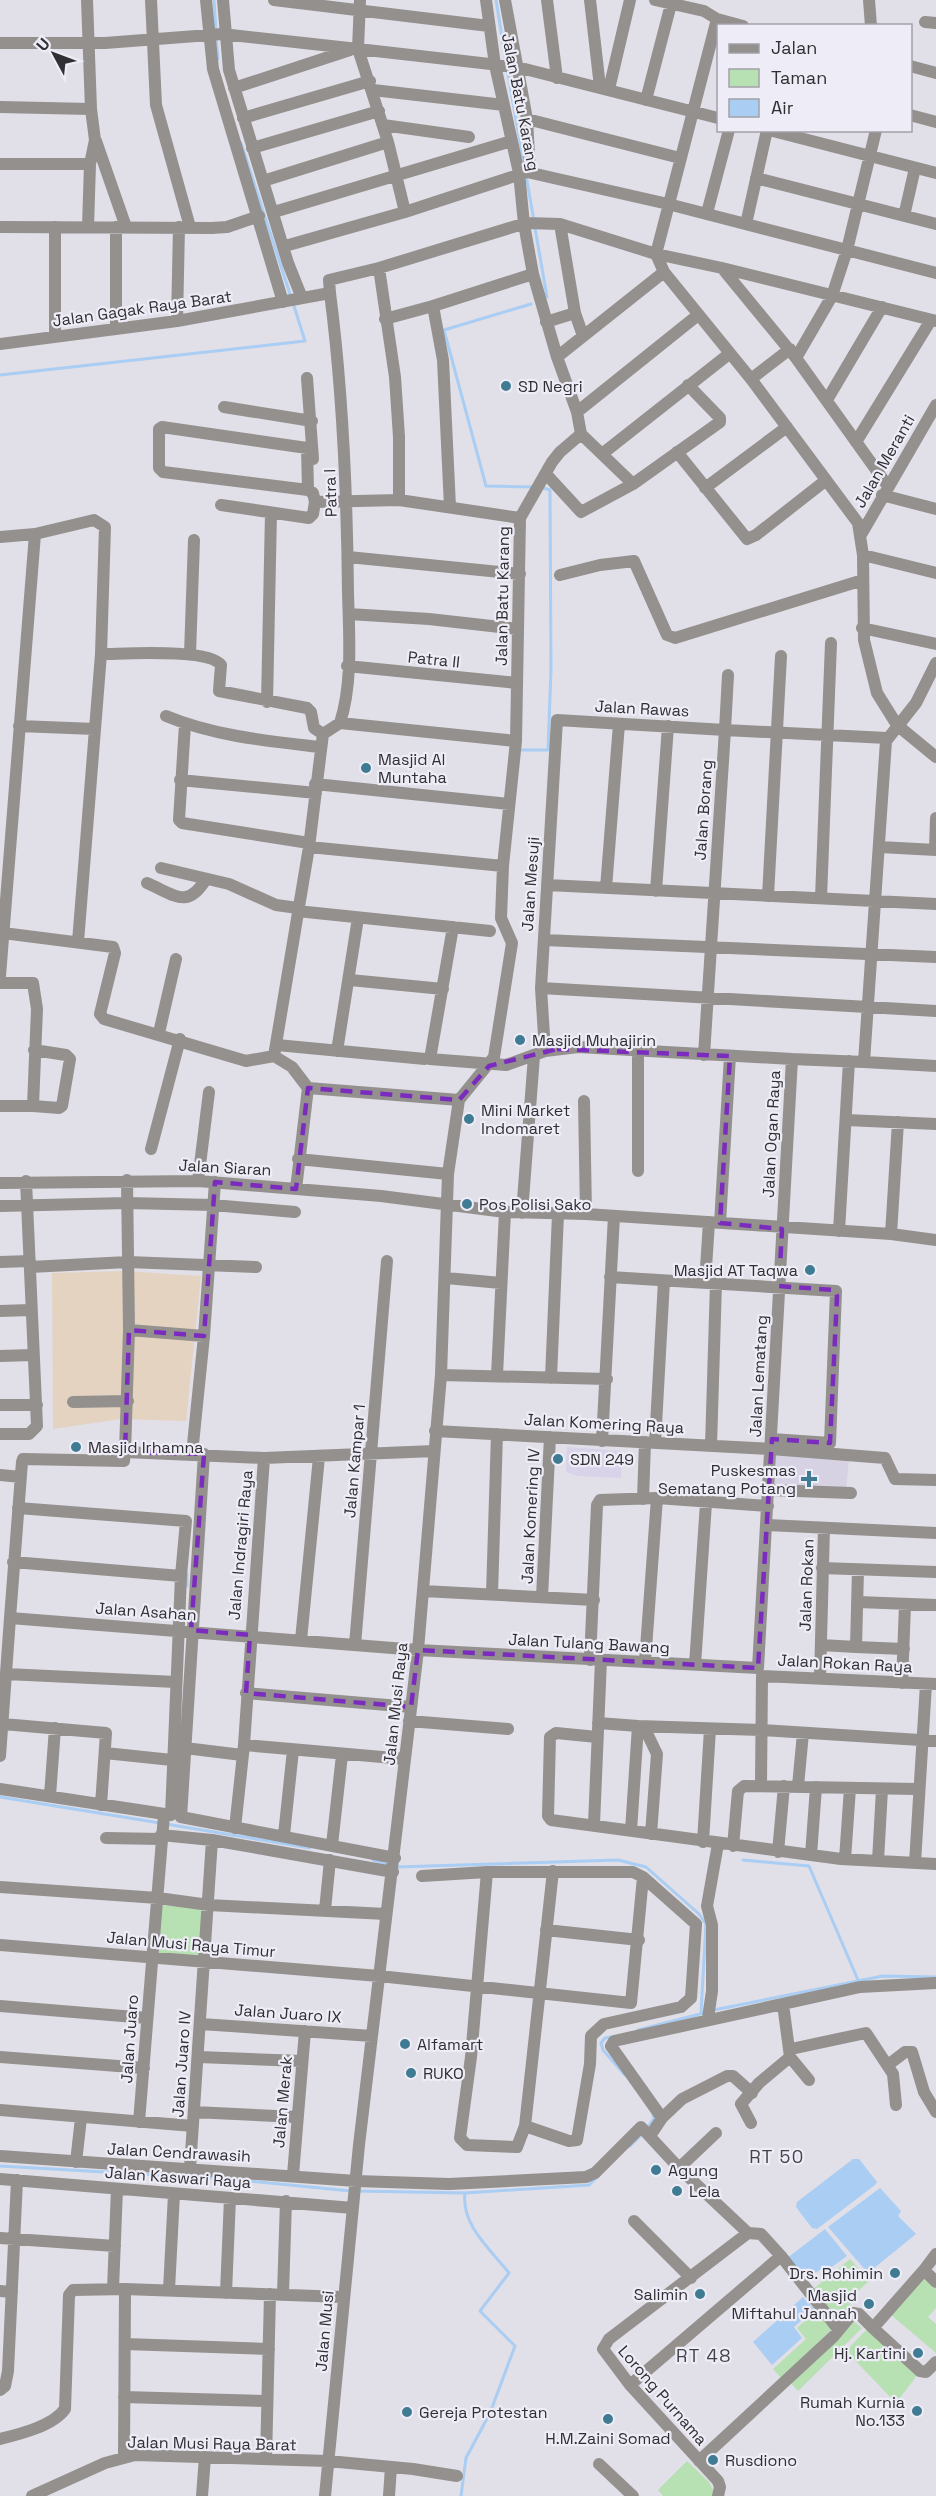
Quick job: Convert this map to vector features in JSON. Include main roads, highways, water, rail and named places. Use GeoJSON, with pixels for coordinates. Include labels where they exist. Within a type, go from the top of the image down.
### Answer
{"type":"FeatureCollection","features":[{"type":"Feature","properties":{"kind":"water"},"geometry":{"type":"Polygon","coordinates":[[[853,2159],[859,2159],[877,2182],[817,2229],[812,2228],[796,2207],[797,2202],[853,2159]]]}},
{"type":"Feature","properties":{"kind":"water"},"geometry":{"type":"Polygon","coordinates":[[[880,2188],[901,2211],[898,2216],[916,2234],[868,2273],[828,2227],[880,2188]]]}},
{"type":"Feature","properties":{"kind":"water"},"geometry":{"type":"Polygon","coordinates":[[[825,2229],[847,2256],[829,2269],[824,2267],[814,2274],[808,2268],[799,2275],[786,2259],[825,2229]]]}},
{"type":"Feature","properties":{"kind":"water"},"geometry":{"type":"Polygon","coordinates":[[[803,2297],[814,2309],[794,2327],[802,2338],[772,2365],[753,2342],[803,2297]]]}},
{"type":"Feature","properties":{"kind":"waterway"},"geometry":{"type":"LineString","coordinates":[[214,0],[216,32]]}},
{"type":"Feature","properties":{"kind":"waterway"},"geometry":{"type":"LineString","coordinates":[[496,0],[506,62]]}},
{"type":"Feature","properties":{"kind":"waterway"},"geometry":{"type":"LineString","coordinates":[[216,38],[218,59]]}},
{"type":"Feature","properties":{"kind":"waterway"},"geometry":{"type":"LineString","coordinates":[[507,68],[524,165]]}},
{"type":"Feature","properties":{"kind":"waterway"},"geometry":{"type":"LineString","coordinates":[[241,143],[291,297]]}},
{"type":"Feature","properties":{"kind":"waterway"},"geometry":{"type":"LineString","coordinates":[[526,175],[534,221]]}},
{"type":"Feature","properties":{"kind":"waterway"},"geometry":{"type":"LineString","coordinates":[[535,228],[547,297]]}},
{"type":"Feature","properties":{"kind":"waterway"},"geometry":{"type":"LineString","coordinates":[[0,375],[305,341],[293,303]]}},
{"type":"Feature","properties":{"kind":"waterway"},"geometry":{"type":"LineString","coordinates":[[531,304],[444,330],[486,486],[534,487]]}},
{"type":"Feature","properties":{"kind":"waterway"},"geometry":{"type":"LineString","coordinates":[[520,750],[548,750],[551,670],[550,490],[540,487]]}},
{"type":"Feature","properties":{"kind":"waterway"},"geometry":{"type":"LineString","coordinates":[[187,1574],[187,1586]]}},
{"type":"Feature","properties":{"kind":"waterway"},"geometry":{"type":"LineString","coordinates":[[0,1797],[160,1823]]}},
{"type":"Feature","properties":{"kind":"waterway"},"geometry":{"type":"LineString","coordinates":[[166,1824],[310,1848]]}},
{"type":"Feature","properties":{"kind":"waterway"},"geometry":{"type":"LineString","coordinates":[[373,1860],[389,1865]]}},
{"type":"Feature","properties":{"kind":"waterway"},"geometry":{"type":"LineString","coordinates":[[396,1867],[618,1860],[646,1867],[699,1914],[706,1924],[701,2013]]}},
{"type":"Feature","properties":{"kind":"waterway"},"geometry":{"type":"LineString","coordinates":[[743,1860],[809,1866],[858,1980]]}},
{"type":"Feature","properties":{"kind":"waterway"},"geometry":{"type":"LineString","coordinates":[[714,2010],[883,1976],[936,1977]]}},
{"type":"Feature","properties":{"kind":"waterway"},"geometry":{"type":"LineString","coordinates":[[638,2030],[704,2013]]}},
{"type":"Feature","properties":{"kind":"waterway"},"geometry":{"type":"LineString","coordinates":[[611,2037],[605,2038],[601,2043],[603,2050],[625,2075]]}},
{"type":"Feature","properties":{"kind":"waterway"},"geometry":{"type":"LineString","coordinates":[[646,2129],[654,2119],[653,2114]]}},
{"type":"Feature","properties":{"kind":"waterway"},"geometry":{"type":"LineString","coordinates":[[630,2146],[640,2136]]}},
{"type":"Feature","properties":{"kind":"waterway"},"geometry":{"type":"LineString","coordinates":[[0,2166],[227,2179],[351,2191]]}},
{"type":"Feature","properties":{"kind":"waterway"},"geometry":{"type":"LineString","coordinates":[[357,2191],[465,2193],[589,2185],[597,2177]]}},
{"type":"Feature","properties":{"kind":"waterway"},"geometry":{"type":"LineString","coordinates":[[461,2496],[466,2458],[490,2413],[515,2346],[480,2311],[509,2273],[472,2226],[465,2205],[465,2193]]}},
{"type":"Feature","properties":{"kind":"place","name":"SD Negri"},"geometry":{"type":"Point","coordinates":[506,386]}},
{"type":"Feature","properties":{"kind":"place","name":"Masjid Al Muntaha"},"geometry":{"type":"Point","coordinates":[366,768]}},
{"type":"Feature","properties":{"kind":"place","name":"Masjid Muhajirin"},"geometry":{"type":"Point","coordinates":[520,1040]}},
{"type":"Feature","properties":{"kind":"place","name":"Mini Market Indomaret"},"geometry":{"type":"Point","coordinates":[469,1119]}},
{"type":"Feature","properties":{"kind":"place","name":"Pos Polisi Sako"},"geometry":{"type":"Point","coordinates":[467,1204]}},
{"type":"Feature","properties":{"kind":"place","name":"Masjid AT Taqwa"},"geometry":{"type":"Point","coordinates":[810,1270]}},
{"type":"Feature","properties":{"kind":"place","name":"Masjid Irhamna"},"geometry":{"type":"Point","coordinates":[76,1447]}},
{"type":"Feature","properties":{"kind":"place","name":"SDN 249"},"geometry":{"type":"Point","coordinates":[558,1459]}},
{"type":"Feature","properties":{"kind":"place","name":"Puskesmas Sematang Potang"},"geometry":{"type":"Point","coordinates":[809,1479]}},
{"type":"Feature","properties":{"kind":"place","name":"Alfamart"},"geometry":{"type":"Point","coordinates":[405,2044]}},
{"type":"Feature","properties":{"kind":"place","name":"RUKO"},"geometry":{"type":"Point","coordinates":[411,2073]}},
{"type":"Feature","properties":{"kind":"place","name":"Agung"},"geometry":{"type":"Point","coordinates":[656,2170]}},
{"type":"Feature","properties":{"kind":"place","name":"Lela"},"geometry":{"type":"Point","coordinates":[677,2191]}},
{"type":"Feature","properties":{"kind":"place","name":"Drs. Rohimin"},"geometry":{"type":"Point","coordinates":[895,2273]}},
{"type":"Feature","properties":{"kind":"place","name":"Salimin"},"geometry":{"type":"Point","coordinates":[700,2294]}},
{"type":"Feature","properties":{"kind":"place","name":"Masjid Miftahul Jannah"},"geometry":{"type":"Point","coordinates":[869,2304]}},
{"type":"Feature","properties":{"kind":"place","name":"Hj. Kartini"},"geometry":{"type":"Point","coordinates":[918,2353]}},
{"type":"Feature","properties":{"kind":"place","name":"Rumah Kurnia No.133"},"geometry":{"type":"Point","coordinates":[917,2411]}},
{"type":"Feature","properties":{"kind":"place","name":"Gereja Protestan"},"geometry":{"type":"Point","coordinates":[407,2412]}},
{"type":"Feature","properties":{"kind":"place","name":"H.M.Zaini Somad"},"geometry":{"type":"Point","coordinates":[608,2419]}},
{"type":"Feature","properties":{"kind":"place","name":"Rusdiono"},"geometry":{"type":"Point","coordinates":[713,2460]}},
{"type":"Feature","properties":{"kind":"district","name":"RT 50"},"geometry":{"type":"Point","coordinates":[777,2157]}},
{"type":"Feature","properties":{"kind":"district","name":"RT 48"},"geometry":{"type":"Point","coordinates":[704,2356]}}]}
